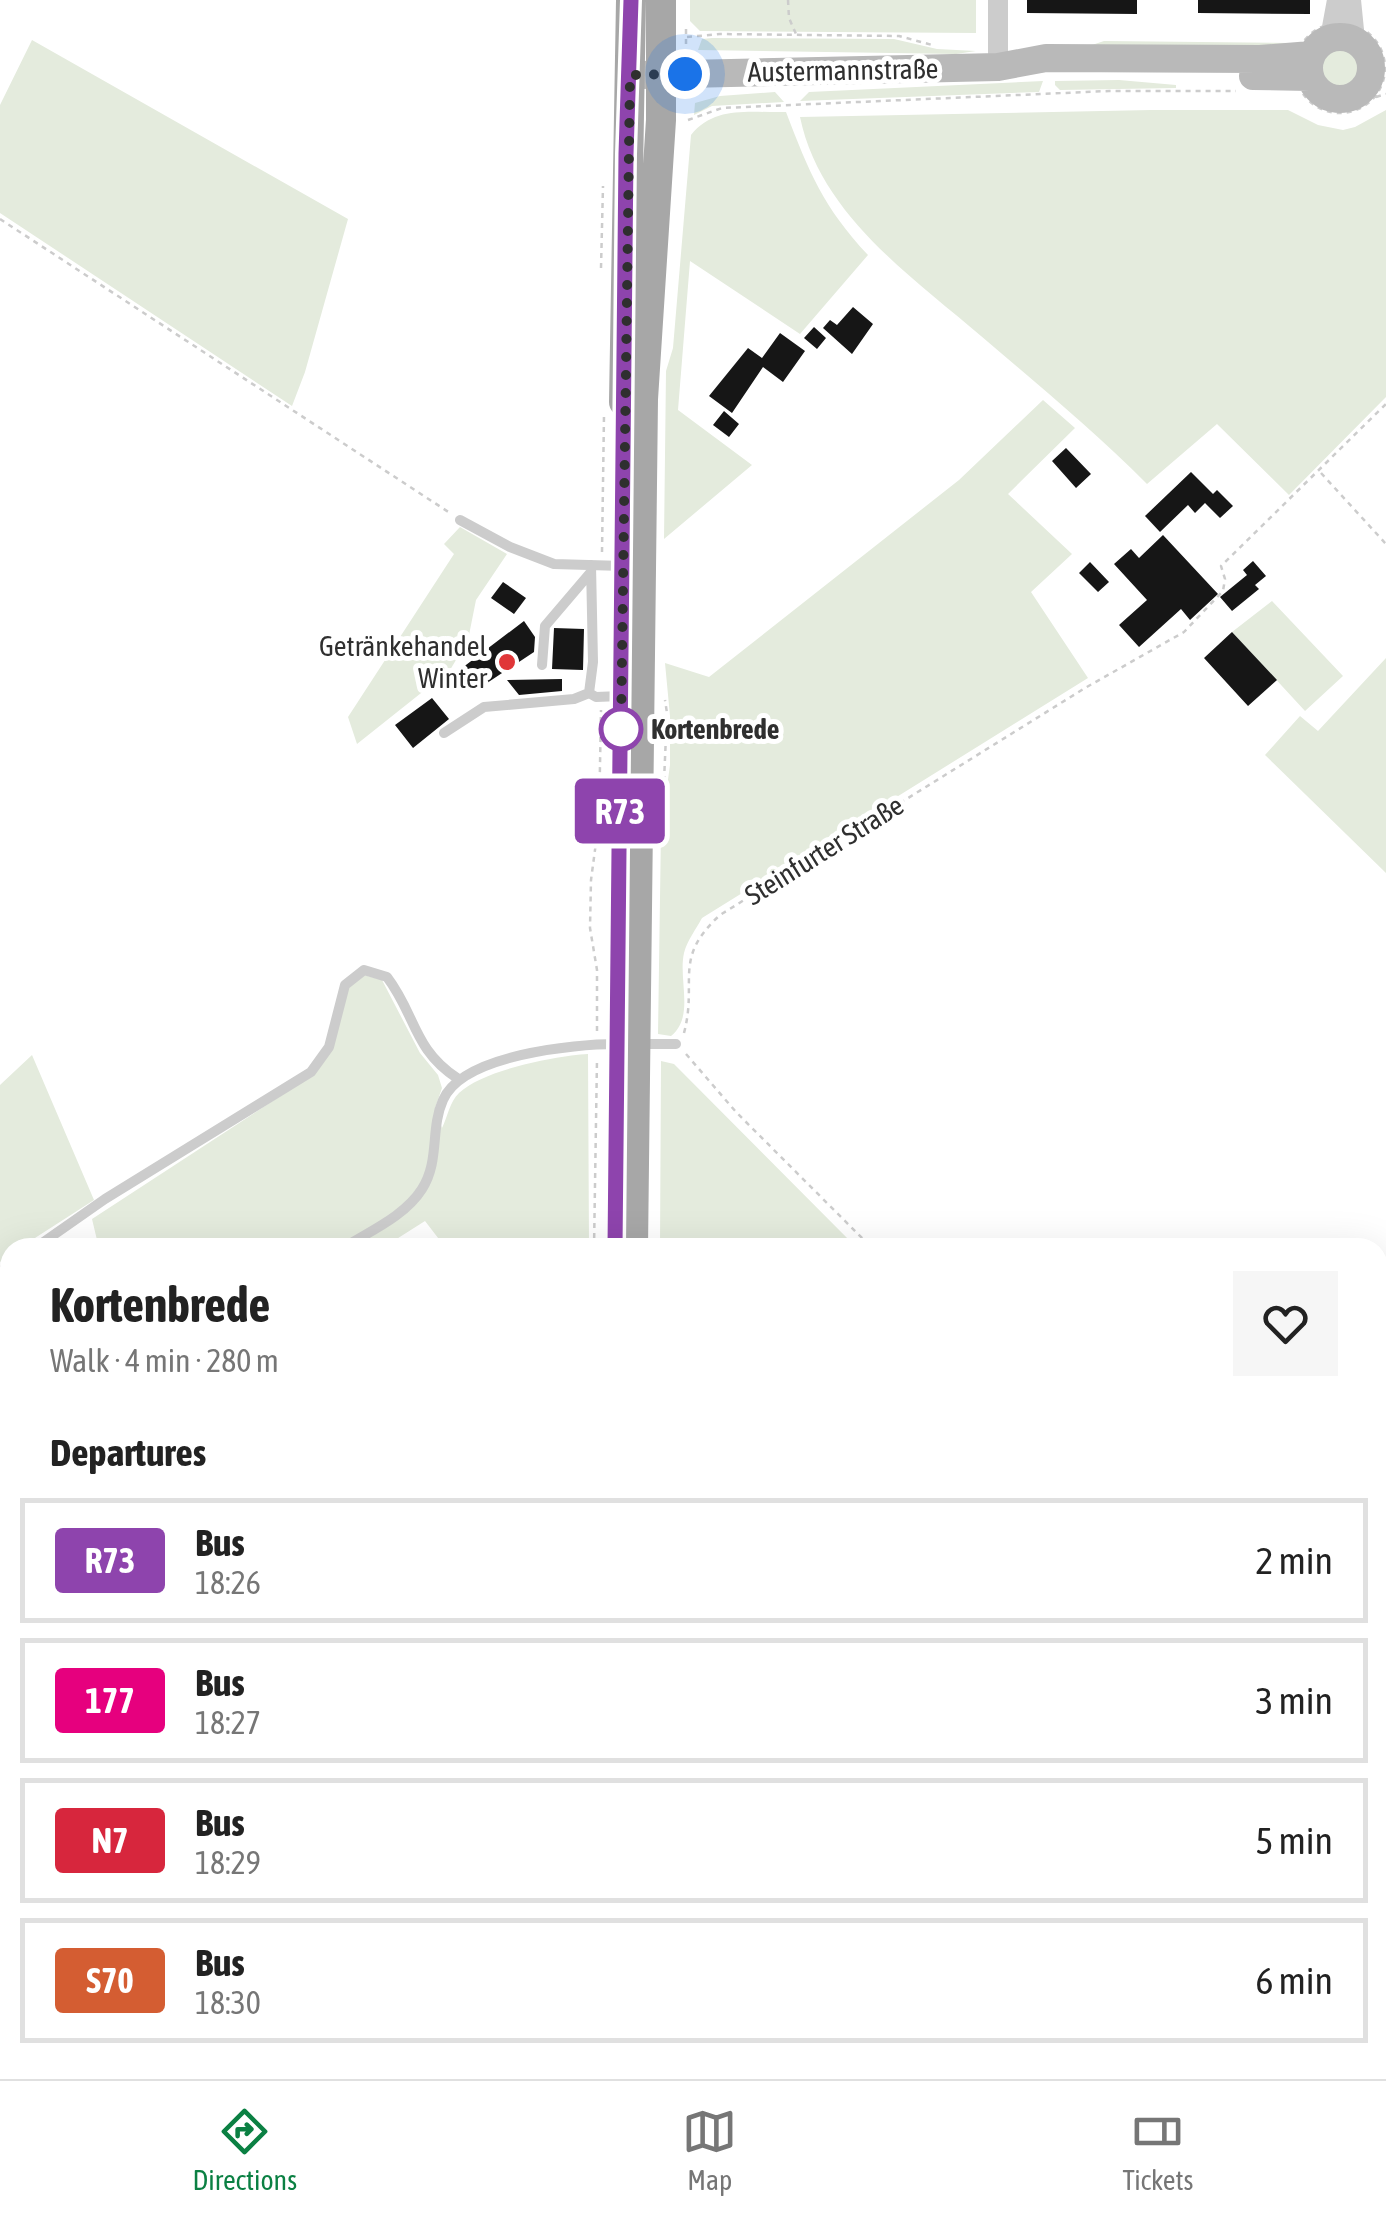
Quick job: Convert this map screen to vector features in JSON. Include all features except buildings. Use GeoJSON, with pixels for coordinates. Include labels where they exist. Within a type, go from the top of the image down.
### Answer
{"type":"FeatureCollection","features":[{"type":"Feature","properties":{"kind":"main road"},"geometry":{"type":"LineString","coordinates":[[631,0],[621,696],[633,1238]]}},
{"type":"Feature","properties":{"kind":"main road"},"geometry":{"type":"LineString","coordinates":[[616,1238],[626,1044],[643,400],[662,120],[661,0]]}},
{"type":"Feature","properties":{"kind":"main road","name":"Austermannstraße"},"geometry":{"type":"LineString","coordinates":[[630,75],[998,66],[1046,58],[1349,63]]}},
{"type":"Feature","properties":{"kind":"street"},"geometry":{"type":"LineString","coordinates":[[998,0],[998,66]]}},
{"type":"Feature","properties":{"kind":"street"},"geometry":{"type":"LineString","coordinates":[[1337,0],[1349,63]]}},
{"type":"Feature","properties":{"kind":"street"},"geometry":{"type":"LineString","coordinates":[[1349,63],[1351,0]]}},
{"type":"Feature","properties":{"kind":"lane"},"geometry":{"type":"LineString","coordinates":[[460,520],[510,547],[554,564],[591,569],[623,566]]}},
{"type":"Feature","properties":{"kind":"lane"},"geometry":{"type":"LineString","coordinates":[[542,665],[545,626],[591,569]]}},
{"type":"Feature","properties":{"kind":"lane"},"geometry":{"type":"LineString","coordinates":[[589,693],[593,662],[591,569]]}},
{"type":"Feature","properties":{"kind":"lane"},"geometry":{"type":"LineString","coordinates":[[589,693],[596,697],[621,696]]}},
{"type":"Feature","properties":{"kind":"lane"},"geometry":{"type":"LineString","coordinates":[[444,733],[484,707],[574,699],[589,693]]}},
{"type":"Feature","properties":{"kind":"lane"},"geometry":{"type":"LineString","coordinates":[[50,1238],[312,1072],[329,1046],[345,985],[364,970],[387,977],[426,1052],[458,1078]]}},
{"type":"Feature","properties":{"kind":"lane"},"geometry":{"type":"LineString","coordinates":[[359,1238],[392,1218],[420,1192],[435,1154],[443,1100],[458,1078],[540,1049],[568,1044],[676,1044]]}},
{"type":"Feature","properties":{"kind":"path"},"geometry":{"type":"LineString","coordinates":[[788,0],[789,18],[797,35]]}},
{"type":"Feature","properties":{"kind":"path"},"geometry":{"type":"LineString","coordinates":[[686,38],[899,36],[943,46]]}},
{"type":"Feature","properties":{"kind":"path"},"geometry":{"type":"LineString","coordinates":[[1349,63],[1360,109],[1336,113],[1316,106],[1349,63]]}},
{"type":"Feature","properties":{"kind":"path"},"geometry":{"type":"LineString","coordinates":[[684,120],[712,110],[740,107],[1109,91],[1252,91]]}},
{"type":"Feature","properties":{"kind":"path"},"geometry":{"type":"LineString","coordinates":[[0,219],[460,520]]}},
{"type":"Feature","properties":{"kind":"path"},"geometry":{"type":"LineString","coordinates":[[1386,404],[1320,472],[1386,544]]}},
{"type":"Feature","properties":{"kind":"path","name":"Steinfurter Straße"},"geometry":{"type":"LineString","coordinates":[[676,1044],[686,1028],[691,950],[720,915],[1086,688],[1184,632],[1223,590],[1221,566],[1320,472]]}},
{"type":"Feature","properties":{"kind":"path"},"geometry":{"type":"LineString","coordinates":[[676,1044],[736,1112],[862,1238]]}},
{"type":"Feature","properties":{"kind":"shaded area"},"geometry":{"type":"Polygon","coordinates":[[[690,0],[976,0],[976,33],[700,31],[690,21],[690,0]]]}},
{"type":"Feature","properties":{"kind":"shaded area"},"geometry":{"type":"Polygon","coordinates":[[[702,39],[894,39],[937,49],[976,51],[956,54],[698,50],[702,39]]]}},
{"type":"Feature","properties":{"kind":"shaded area"},"geometry":{"type":"Polygon","coordinates":[[[32,40],[348,219],[292,406],[0,213],[0,105],[32,40]]]}},
{"type":"Feature","properties":{"kind":"shaded area"},"geometry":{"type":"Polygon","coordinates":[[[1104,41],[1293,43],[1290,50],[1080,49],[1104,41]]]}},
{"type":"Feature","properties":{"kind":"shaded area"},"geometry":{"type":"Polygon","coordinates":[[[1340,48],[1354,54],[1360,68],[1354,82],[1340,88],[1326,82],[1320,68],[1326,54],[1340,48]]]}},
{"type":"Feature","properties":{"kind":"shaded area"},"geometry":{"type":"Polygon","coordinates":[[[1119,80],[1176,88],[1060,90],[1055,85],[1055,81],[1119,80]]]}},
{"type":"Feature","properties":{"kind":"shaded area"},"geometry":{"type":"Polygon","coordinates":[[[1043,81],[1039,92],[800,101],[809,92],[1043,81]]]}},
{"type":"Feature","properties":{"kind":"shaded area"},"geometry":{"type":"Polygon","coordinates":[[[775,92],[784,102],[712,106],[694,115],[695,103],[720,96],[775,92]]]}},
{"type":"Feature","properties":{"kind":"shaded area"},"geometry":{"type":"Polygon","coordinates":[[[1288,110],[1318,125],[1343,130],[1386,110],[1386,397],[1289,495],[1217,424],[1147,484],[872,240],[827,184],[800,117],[1288,110]]]}},
{"type":"Feature","properties":{"kind":"shaded area"},"geometry":{"type":"Polygon","coordinates":[[[786,112],[819,188],[839,221],[868,255],[800,334],[690,261],[678,410],[752,465],[664,539],[666,371],[673,348],[691,135],[700,125],[722,115],[786,112]]]}},
{"type":"Feature","properties":{"kind":"shaded area"},"geometry":{"type":"Polygon","coordinates":[[[1043,400],[1075,428],[1008,494],[1072,554],[1031,592],[1088,678],[702,918],[684,953],[682,1019],[671,1036],[658,1034],[661,830],[670,765],[665,663],[709,677],[959,480],[1043,400]]]}},
{"type":"Feature","properties":{"kind":"shaded area"},"geometry":{"type":"Polygon","coordinates":[[[460,527],[507,554],[476,600],[468,640],[450,670],[357,744],[348,717],[454,554],[444,544],[460,527]]]}},
{"type":"Feature","properties":{"kind":"shaded area"},"geometry":{"type":"Polygon","coordinates":[[[1272,601],[1343,676],[1305,711],[1232,632],[1272,601]]]}},
{"type":"Feature","properties":{"kind":"shaded area"},"geometry":{"type":"Polygon","coordinates":[[[1386,658],[1386,873],[1265,755],[1300,716],[1318,731],[1386,658]]]}},
{"type":"Feature","properties":{"kind":"shaded area"},"geometry":{"type":"Polygon","coordinates":[[[364,975],[382,980],[420,1053],[438,1075],[442,1088],[435,1108],[442,1128],[453,1100],[485,1077],[520,1066],[588,1054],[589,1238],[438,1238],[425,1221],[398,1238],[97,1238],[92,1219],[314,1074],[348,987],[364,975]]]}},
{"type":"Feature","properties":{"kind":"shaded area"},"geometry":{"type":"Polygon","coordinates":[[[32,1055],[94,1200],[35,1238],[0,1238],[0,1085],[32,1055]]]}},
{"type":"Feature","properties":{"kind":"shaded area"},"geometry":{"type":"Polygon","coordinates":[[[661,1061],[674,1064],[847,1238],[660,1238],[661,1061]]]}},
{"type":"Feature","properties":{"kind":"bus line","name":"R73"},"geometry":{"type":"LineString","coordinates":[[615,1238],[626,121],[631,0]]}},
{"type":"Feature","properties":{"kind":"place","name":"Getränkehandel Winter"},"geometry":{"type":"Point","coordinates":[507,662]}},
{"type":"Feature","properties":{"kind":"place","name":"Kortenbrede"},"geometry":{"type":"Point","coordinates":[621,729]}},
{"type":"Feature","properties":{"kind":"route"},"geometry":{"type":"LineString","coordinates":[[621,729],[626,121],[630,75],[685,74]]}}]}
